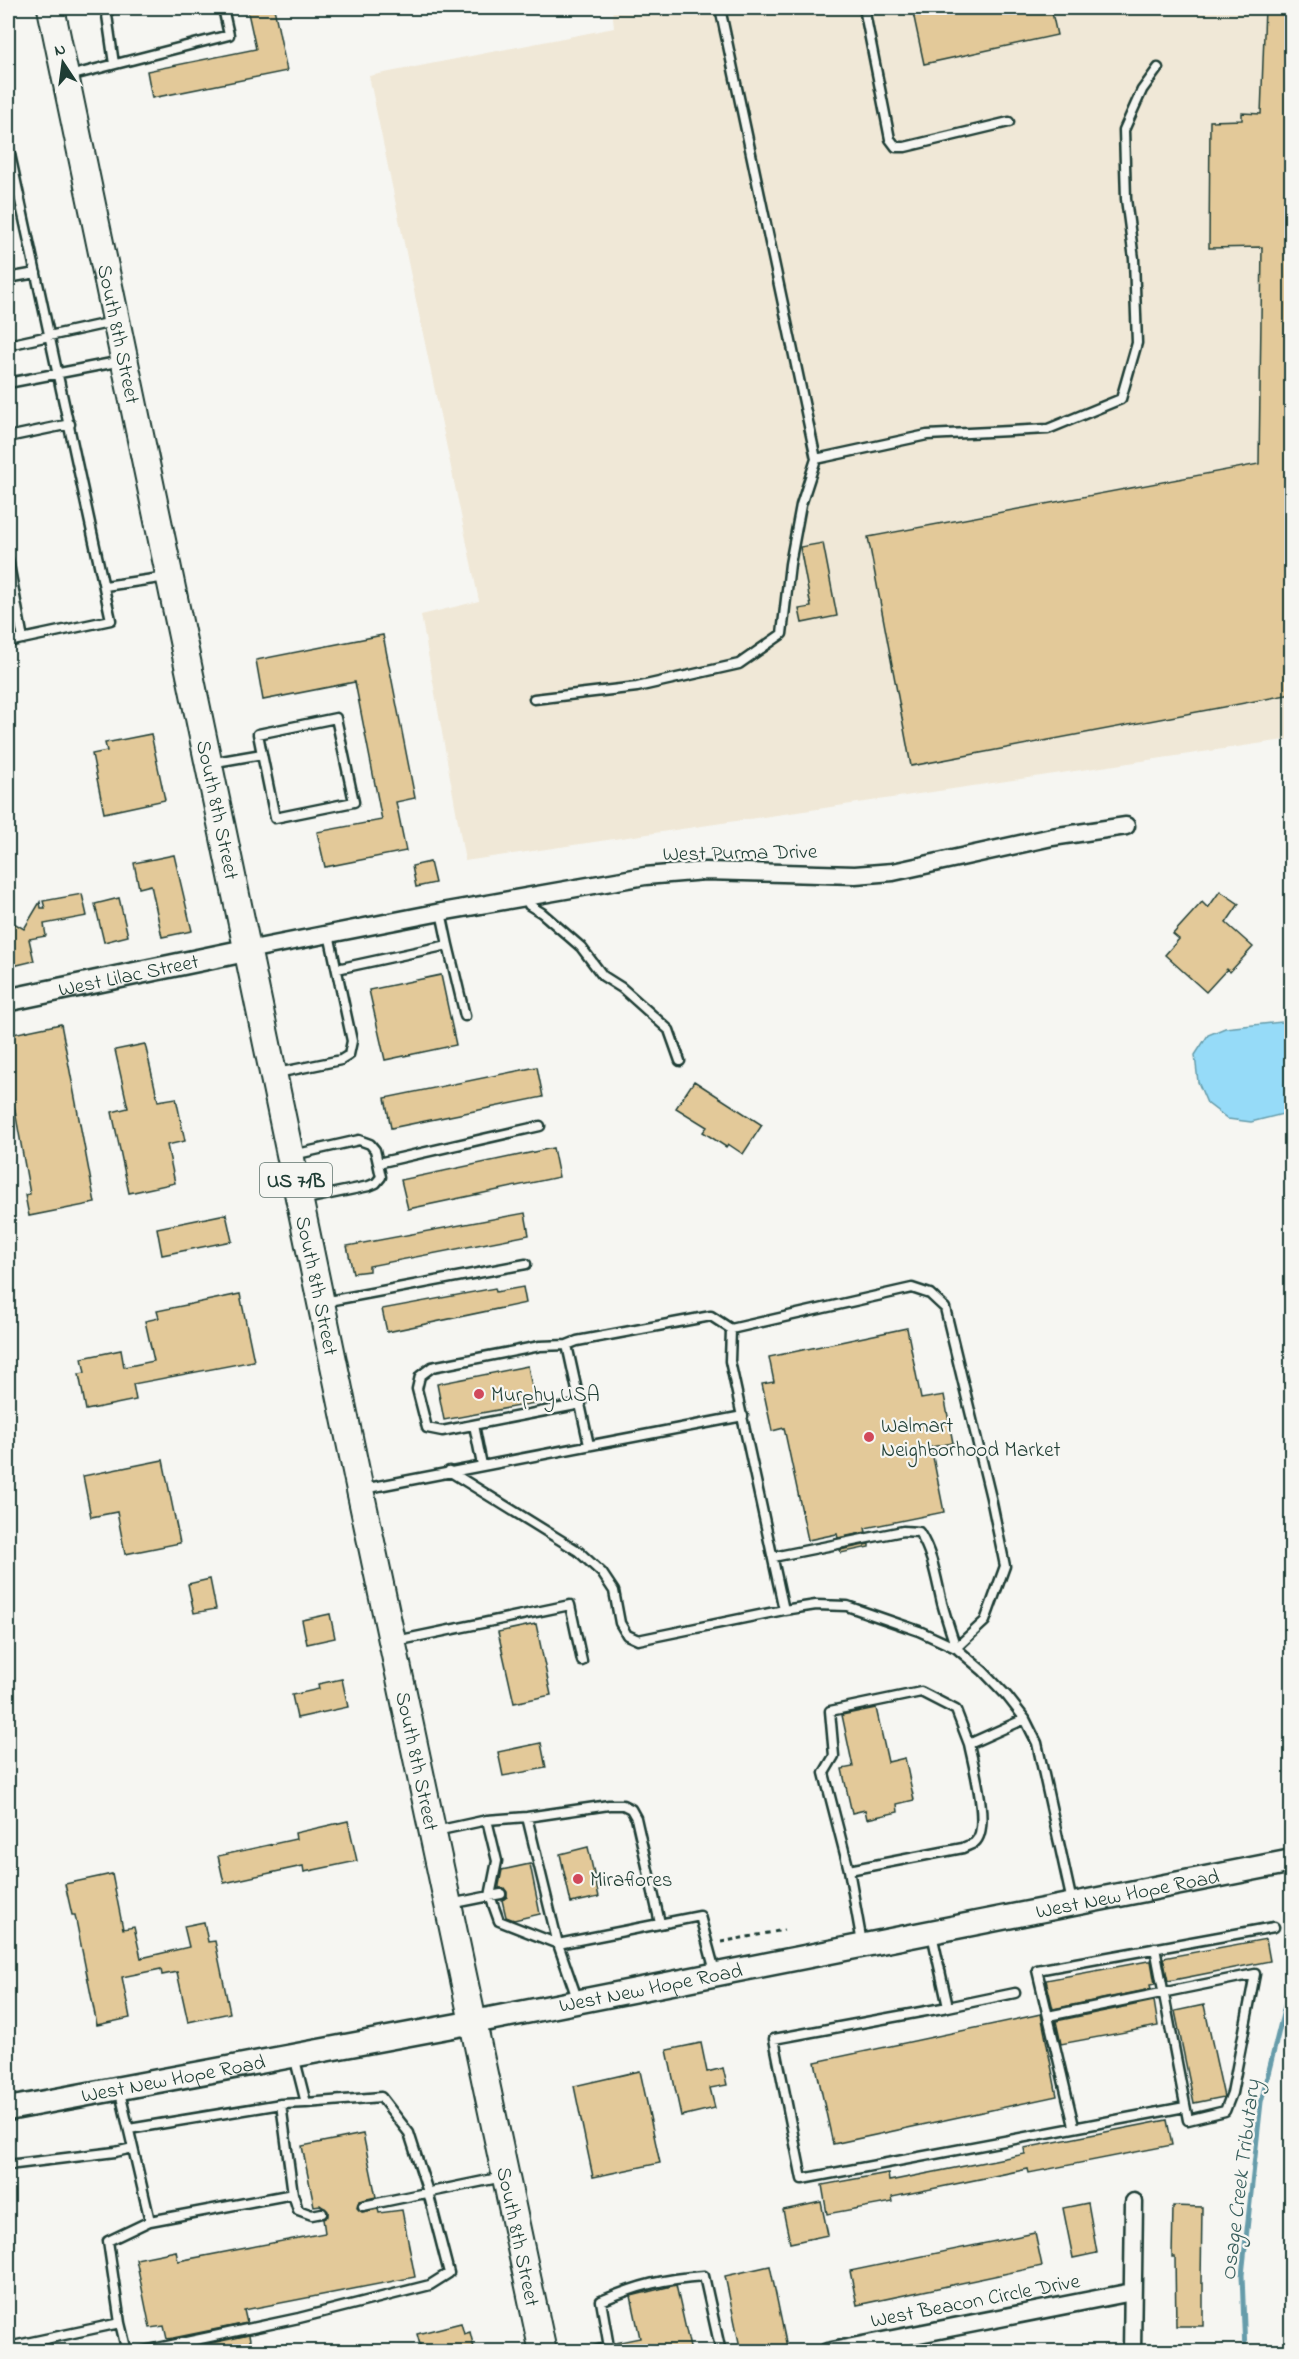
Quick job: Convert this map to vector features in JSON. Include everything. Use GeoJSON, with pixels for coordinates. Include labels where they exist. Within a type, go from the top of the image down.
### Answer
{"type":"FeatureCollection","features":[{"type":"Feature","properties":{"kind":"main road","name":"South 8th Street"},"geometry":{"type":"LineString","coordinates":[[51,8],[360,1490],[543,2352]]}},
{"type":"Feature","properties":{"kind":"main road","name":"West New Hope Road"},"geometry":{"type":"LineString","coordinates":[[8,2109],[863,1947],[1292,1861]]}},
{"type":"Feature","properties":{"kind":"street","name":"West Purma Drive"},"geometry":{"type":"LineString","coordinates":[[248,950],[525,896],[645,876],[705,871],[855,875],[893,872],[1052,837],[1126,826]]}},
{"type":"Feature","properties":{"kind":"street","name":"West Lilac Street"},"geometry":{"type":"LineString","coordinates":[[8,1000],[248,950]]}},
{"type":"Feature","properties":{"kind":"street"},"geometry":{"type":"LineString","coordinates":[[1132,2352],[1134,2202]]}},
{"type":"Feature","properties":{"kind":"street","name":"West Beacon Circle Drive"},"geometry":{"type":"LineString","coordinates":[[827,2352],[1132,2292]]}},
{"type":"Feature","properties":{"kind":"lane"},"geometry":{"type":"LineString","coordinates":[[106,8],[114,64]]}},
{"type":"Feature","properties":{"kind":"lane"},"geometry":{"type":"LineString","coordinates":[[66,77],[229,35],[223,8]]}},
{"type":"Feature","properties":{"kind":"lane"},"geometry":{"type":"LineString","coordinates":[[534,699],[637,687],[739,664],[782,634],[790,564],[801,505],[816,459],[720,8]]}},
{"type":"Feature","properties":{"kind":"lane"},"geometry":{"type":"LineString","coordinates":[[864,8],[890,139],[896,147],[905,147],[1009,122]]}},
{"type":"Feature","properties":{"kind":"lane"},"geometry":{"type":"LineString","coordinates":[[816,459],[927,435],[1048,429],[1121,399],[1137,343],[1134,259],[1126,199],[1124,130],[1142,90],[1158,68]]}},
{"type":"Feature","properties":{"kind":"lane"},"geometry":{"type":"LineString","coordinates":[[8,145],[111,620],[8,642]]}},
{"type":"Feature","properties":{"kind":"lane"},"geometry":{"type":"LineString","coordinates":[[8,278],[36,273]]}},
{"type":"Feature","properties":{"kind":"lane"},"geometry":{"type":"LineString","coordinates":[[8,345],[117,321]]}},
{"type":"Feature","properties":{"kind":"lane"},"geometry":{"type":"LineString","coordinates":[[8,383],[125,361]]}},
{"type":"Feature","properties":{"kind":"lane"},"geometry":{"type":"LineString","coordinates":[[8,437],[70,424]]}},
{"type":"Feature","properties":{"kind":"lane"},"geometry":{"type":"LineString","coordinates":[[8,559],[23,639]]}},
{"type":"Feature","properties":{"kind":"lane"},"geometry":{"type":"LineString","coordinates":[[105,586],[170,576]]}},
{"type":"Feature","properties":{"kind":"lane"},"geometry":{"type":"LineString","coordinates":[[336,718],[354,802],[275,818],[262,754],[258,734],[336,718]]}},
{"type":"Feature","properties":{"kind":"lane"},"geometry":{"type":"LineString","coordinates":[[209,764],[262,754]]}},
{"type":"Feature","properties":{"kind":"lane"},"geometry":{"type":"LineString","coordinates":[[525,896],[529,905],[542,913],[581,947],[603,976],[622,988],[669,1030],[680,1061]]}},
{"type":"Feature","properties":{"kind":"lane"},"geometry":{"type":"LineString","coordinates":[[441,912],[465,1016]]}},
{"type":"Feature","properties":{"kind":"lane"},"geometry":{"type":"LineString","coordinates":[[274,1074],[341,1060],[349,1055],[352,1041],[329,934]]}},
{"type":"Feature","properties":{"kind":"lane"},"geometry":{"type":"LineString","coordinates":[[337,969],[448,945]]}},
{"type":"Feature","properties":{"kind":"lane"},"geometry":{"type":"LineString","coordinates":[[378,1163],[540,1126]]}},
{"type":"Feature","properties":{"kind":"lane"},"geometry":{"type":"LineString","coordinates":[[291,1156],[359,1140],[370,1144],[375,1150],[381,1177],[369,1186],[300,1200]]}},
{"type":"Feature","properties":{"kind":"lane"},"geometry":{"type":"LineString","coordinates":[[321,1302],[526,1264]]}},
{"type":"Feature","properties":{"kind":"lane"},"geometry":{"type":"LineString","coordinates":[[581,1404],[442,1431],[427,1428],[417,1389],[420,1376],[432,1367],[540,1346],[567,1345],[577,1341],[711,1316],[731,1329],[912,1288],[930,1294],[945,1308],[1005,1566],[985,1621],[956,1648]]}},
{"type":"Feature","properties":{"kind":"lane"},"geometry":{"type":"LineString","coordinates":[[731,1329],[730,1361],[784,1610]]}},
{"type":"Feature","properties":{"kind":"lane"},"geometry":{"type":"LineString","coordinates":[[567,1345],[590,1445]]}},
{"type":"Feature","properties":{"kind":"lane"},"geometry":{"type":"LineString","coordinates":[[360,1490],[743,1416]]}},
{"type":"Feature","properties":{"kind":"lane"},"geometry":{"type":"LineString","coordinates":[[474,1425],[482,1465]]}},
{"type":"Feature","properties":{"kind":"lane"},"geometry":{"type":"LineString","coordinates":[[449,1471],[578,1551],[602,1573],[614,1592],[620,1623],[627,1635],[638,1640],[816,1605],[847,1606],[920,1631],[956,1648],[983,1671],[1025,1719],[1037,1743],[1073,1906]]}},
{"type":"Feature","properties":{"kind":"lane"},"geometry":{"type":"LineString","coordinates":[[773,1557],[903,1531],[919,1532],[932,1557],[956,1648]]}},
{"type":"Feature","properties":{"kind":"lane"},"geometry":{"type":"LineString","coordinates":[[392,1642],[570,1605],[582,1661]]}},
{"type":"Feature","properties":{"kind":"lane"},"geometry":{"type":"LineString","coordinates":[[849,1870],[963,1848],[976,1841],[981,1832],[982,1815],[969,1744],[956,1710],[921,1692],[830,1711],[834,1756],[824,1773],[849,1870],[863,1947]]}},
{"type":"Feature","properties":{"kind":"lane"},"geometry":{"type":"LineString","coordinates":[[969,1744],[1025,1719]]}},
{"type":"Feature","properties":{"kind":"lane"},"geometry":{"type":"LineString","coordinates":[[433,1831],[487,1820],[527,1817],[609,1804],[623,1805],[631,1809],[636,1818],[660,1923]]}},
{"type":"Feature","properties":{"kind":"lane"},"geometry":{"type":"LineString","coordinates":[[527,1817],[538,1885],[578,2002]]}},
{"type":"Feature","properties":{"kind":"lane"},"geometry":{"type":"LineString","coordinates":[[487,1820],[497,1861],[490,1896],[499,1921],[558,1944],[700,1916],[716,1975]]}},
{"type":"Feature","properties":{"kind":"lane"},"geometry":{"type":"LineString","coordinates":[[448,1904],[501,1894]]}},
{"type":"Feature","properties":{"kind":"lane"},"geometry":{"type":"LineString","coordinates":[[1074,2126],[1037,1970],[1274,1927]]}},
{"type":"Feature","properties":{"kind":"lane"},"geometry":{"type":"LineString","coordinates":[[932,1933],[948,2007]]}},
{"type":"Feature","properties":{"kind":"lane"},"geometry":{"type":"LineString","coordinates":[[1048,2016],[1165,1991],[1255,1974],[1232,2093],[1225,2111],[1188,2120],[1165,1991],[1155,1948]]}},
{"type":"Feature","properties":{"kind":"lane"},"geometry":{"type":"LineString","coordinates":[[1015,1993],[774,2039],[802,2179],[1074,2126],[1185,2107]]}},
{"type":"Feature","properties":{"kind":"lane"},"geometry":{"type":"LineString","coordinates":[[294,2055],[306,2103]]}},
{"type":"Feature","properties":{"kind":"lane"},"geometry":{"type":"LineString","coordinates":[[119,2088],[150,2221]]}},
{"type":"Feature","properties":{"kind":"lane"},"geometry":{"type":"LineString","coordinates":[[129,2129],[281,2104],[381,2097],[409,2133],[428,2192],[449,2273],[430,2285],[299,2318],[138,2352]]}},
{"type":"Feature","properties":{"kind":"lane"},"geometry":{"type":"LineString","coordinates":[[281,2104],[293,2194],[298,2210],[312,2215],[322,2213]]}},
{"type":"Feature","properties":{"kind":"lane"},"geometry":{"type":"LineString","coordinates":[[8,2165],[133,2148]]}},
{"type":"Feature","properties":{"kind":"lane"},"geometry":{"type":"LineString","coordinates":[[363,2206],[506,2176]]}},
{"type":"Feature","properties":{"kind":"lane"},"geometry":{"type":"LineString","coordinates":[[127,2352],[120,2323],[108,2241],[150,2221],[293,2194]]}},
{"type":"Feature","properties":{"kind":"lane"},"geometry":{"type":"LineString","coordinates":[[591,2352],[609,2349],[602,2301],[636,2286],[669,2278],[704,2276],[720,2352]]}},
{"type":"Feature","properties":{"kind":"lane"},"geometry":{"type":"LineString","coordinates":[[8,2347],[120,2323]]}},
{"type":"Feature","properties":{"kind":"path"},"geometry":{"type":"LineString","coordinates":[[708,1944],[784,1930]]}},
{"type":"Feature","properties":{"kind":"shaded area"},"geometry":{"type":"Polygon","coordinates":[[[612,8],[1291,8],[1291,739],[465,861],[421,615],[479,601],[369,76],[614,28],[612,8]]]}},
{"type":"Feature","properties":{"kind":"water"},"geometry":{"type":"Polygon","coordinates":[[[1291,1021],[1291,1112],[1251,1122],[1228,1119],[1207,1103],[1198,1082],[1195,1055],[1208,1035],[1225,1028],[1291,1021]]]}},
{"type":"Feature","properties":{"kind":"building"},"geometry":{"type":"Polygon","coordinates":[[[247,8],[274,8],[287,71],[152,98],[147,71],[256,49],[247,8]]]}},
{"type":"Feature","properties":{"kind":"building"},"geometry":{"type":"Polygon","coordinates":[[[912,8],[1051,8],[1057,35],[924,64],[912,8]]]}},
{"type":"Feature","properties":{"kind":"building"},"geometry":{"type":"Polygon","coordinates":[[[1265,8],[1292,8],[1292,694],[911,766],[868,537],[1259,464],[1262,247],[1209,248],[1210,121],[1242,120],[1242,113],[1261,114],[1265,8]]]}},
{"type":"Feature","properties":{"kind":"building"},"geometry":{"type":"Polygon","coordinates":[[[823,543],[837,616],[802,623],[799,609],[811,607],[800,547],[823,543]]]}},
{"type":"Feature","properties":{"kind":"building"},"geometry":{"type":"Polygon","coordinates":[[[383,635],[415,798],[396,802],[406,851],[325,867],[317,832],[382,820],[355,682],[263,700],[256,660],[383,635]]]}},
{"type":"Feature","properties":{"kind":"building"},"geometry":{"type":"Polygon","coordinates":[[[151,734],[165,800],[104,813],[92,754],[107,751],[105,743],[151,734]]]}},
{"type":"Feature","properties":{"kind":"building"},"geometry":{"type":"Polygon","coordinates":[[[174,855],[192,931],[162,937],[151,885],[139,888],[134,863],[174,855]]]}},
{"type":"Feature","properties":{"kind":"building"},"geometry":{"type":"Polygon","coordinates":[[[430,862],[435,883],[416,887],[412,866],[430,862]]]}},
{"type":"Feature","properties":{"kind":"building"},"geometry":{"type":"Polygon","coordinates":[[[1220,891],[1239,904],[1226,923],[1253,947],[1230,972],[1227,969],[1206,992],[1165,955],[1179,939],[1173,934],[1202,902],[1208,908],[1220,891]]]}},
{"type":"Feature","properties":{"kind":"building"},"geometry":{"type":"Polygon","coordinates":[[[82,894],[87,916],[44,924],[46,936],[29,939],[34,961],[13,966],[8,934],[14,923],[24,929],[40,902],[41,908],[45,908],[43,901],[82,894]]]}},
{"type":"Feature","properties":{"kind":"building"},"geometry":{"type":"Polygon","coordinates":[[[119,898],[128,936],[104,942],[95,904],[119,898]]]}},
{"type":"Feature","properties":{"kind":"building"},"geometry":{"type":"Polygon","coordinates":[[[441,975],[456,1045],[385,1060],[369,990],[441,975]]]}},
{"type":"Feature","properties":{"kind":"building"},"geometry":{"type":"Polygon","coordinates":[[[61,1024],[95,1203],[29,1216],[25,1195],[30,1194],[8,1072],[8,1035],[61,1024]]]}},
{"type":"Feature","properties":{"kind":"building"},"geometry":{"type":"Polygon","coordinates":[[[145,1044],[158,1101],[176,1098],[185,1141],[167,1145],[175,1183],[129,1193],[112,1112],[128,1108],[115,1050],[145,1044]]]}},
{"type":"Feature","properties":{"kind":"building"},"geometry":{"type":"Polygon","coordinates":[[[537,1067],[543,1097],[391,1128],[385,1098],[537,1067]]]}},
{"type":"Feature","properties":{"kind":"building"},"geometry":{"type":"Polygon","coordinates":[[[694,1081],[762,1125],[743,1154],[728,1144],[726,1147],[703,1132],[707,1127],[676,1108],[694,1081]]]}},
{"type":"Feature","properties":{"kind":"building"},"geometry":{"type":"Polygon","coordinates":[[[553,1148],[559,1177],[408,1209],[401,1180],[553,1148]]]}},
{"type":"Feature","properties":{"kind":"building"},"geometry":{"type":"Polygon","coordinates":[[[525,1213],[529,1235],[369,1266],[369,1271],[353,1273],[347,1246],[525,1213]]]}},
{"type":"Feature","properties":{"kind":"building"},"geometry":{"type":"Polygon","coordinates":[[[226,1214],[232,1241],[162,1255],[157,1228],[226,1214]]]}},
{"type":"Feature","properties":{"kind":"building"},"geometry":{"type":"Polygon","coordinates":[[[523,1287],[526,1303],[387,1332],[382,1309],[495,1288],[496,1292],[523,1287]]]}},
{"type":"Feature","properties":{"kind":"building"},"geometry":{"type":"Polygon","coordinates":[[[240,1294],[254,1361],[133,1384],[136,1400],[86,1410],[79,1374],[85,1373],[82,1358],[121,1350],[124,1367],[154,1361],[145,1321],[159,1318],[157,1311],[240,1294]]]}},
{"type":"Feature","properties":{"kind":"building","name":"Walmart Neighborhood Market"},"geometry":{"type":"Polygon","coordinates":[[[907,1328],[921,1399],[944,1395],[953,1443],[931,1447],[944,1512],[865,1528],[866,1532],[838,1538],[837,1534],[808,1540],[784,1428],[772,1431],[762,1384],[774,1382],[769,1357],[907,1328]]]}},
{"type":"Feature","properties":{"kind":"building"},"geometry":{"type":"Polygon","coordinates":[[[528,1366],[535,1403],[444,1420],[437,1384],[528,1366]]]}},
{"type":"Feature","properties":{"kind":"building"},"geometry":{"type":"Polygon","coordinates":[[[163,1460],[180,1543],[125,1554],[117,1512],[91,1517],[83,1476],[163,1460]]]}},
{"type":"Feature","properties":{"kind":"building"},"geometry":{"type":"Polygon","coordinates":[[[869,1544],[869,1547],[841,1553],[840,1550],[869,1544]]]}},
{"type":"Feature","properties":{"kind":"building"},"geometry":{"type":"Polygon","coordinates":[[[210,1579],[216,1609],[194,1613],[188,1584],[210,1579]]]}},
{"type":"Feature","properties":{"kind":"building"},"geometry":{"type":"Polygon","coordinates":[[[330,1614],[335,1638],[307,1644],[302,1620],[330,1614]]]}},
{"type":"Feature","properties":{"kind":"building"},"geometry":{"type":"Polygon","coordinates":[[[536,1624],[551,1695],[514,1703],[498,1632],[536,1624]]]}},
{"type":"Feature","properties":{"kind":"building"},"geometry":{"type":"Polygon","coordinates":[[[342,1679],[348,1707],[297,1718],[292,1695],[319,1689],[318,1684],[342,1679]]]}},
{"type":"Feature","properties":{"kind":"building"},"geometry":{"type":"Polygon","coordinates":[[[876,1708],[888,1762],[905,1758],[914,1800],[897,1804],[898,1812],[867,1819],[865,1810],[852,1813],[842,1769],[853,1767],[842,1715],[876,1708]]]}},
{"type":"Feature","properties":{"kind":"building"},"geometry":{"type":"Polygon","coordinates":[[[541,1743],[546,1768],[503,1776],[498,1752],[541,1743]]]}},
{"type":"Feature","properties":{"kind":"building"},"geometry":{"type":"Polygon","coordinates":[[[348,1821],[357,1861],[304,1872],[303,1866],[224,1883],[218,1856],[296,1839],[295,1833],[348,1821]]]}},
{"type":"Feature","properties":{"kind":"building"},"geometry":{"type":"Polygon","coordinates":[[[588,1847],[599,1897],[571,1903],[560,1854],[588,1847]]]}},
{"type":"Feature","properties":{"kind":"building"},"geometry":{"type":"Polygon","coordinates":[[[530,1864],[540,1914],[514,1920],[506,1917],[502,1900],[507,1897],[507,1892],[504,1888],[499,1888],[502,1870],[530,1864]]]}},
{"type":"Feature","properties":{"kind":"building"},"geometry":{"type":"Polygon","coordinates":[[[112,1874],[123,1929],[134,1927],[141,1958],[189,1947],[184,1926],[204,1922],[208,1942],[215,1941],[230,2013],[188,2022],[177,1972],[162,1975],[161,1969],[122,1977],[130,2018],[97,2025],[75,1915],[72,1915],[65,1884],[112,1874]]]}},
{"type":"Feature","properties":{"kind":"building"},"geometry":{"type":"Polygon","coordinates":[[[1266,1939],[1270,1961],[1168,1981],[1163,1958],[1266,1939]]]}},
{"type":"Feature","properties":{"kind":"building"},"geometry":{"type":"Polygon","coordinates":[[[1151,1961],[1155,1984],[1150,1985],[1151,1989],[1053,2009],[1046,1980],[1151,1961]]]}},
{"type":"Feature","properties":{"kind":"building"},"geometry":{"type":"Polygon","coordinates":[[[1154,2001],[1158,2026],[1061,2044],[1056,2021],[1154,2001]]]}},
{"type":"Feature","properties":{"kind":"building"},"geometry":{"type":"Polygon","coordinates":[[[1204,2005],[1224,2097],[1194,2103],[1175,2011],[1204,2005]]]}},
{"type":"Feature","properties":{"kind":"building"},"geometry":{"type":"Polygon","coordinates":[[[1041,2014],[1057,2096],[833,2144],[815,2062],[1041,2014]]]}},
{"type":"Feature","properties":{"kind":"building"},"geometry":{"type":"Polygon","coordinates":[[[701,2043],[707,2072],[723,2068],[727,2085],[710,2088],[715,2108],[681,2116],[667,2050],[701,2043]]]}},
{"type":"Feature","properties":{"kind":"building"},"geometry":{"type":"Polygon","coordinates":[[[640,2071],[660,2163],[593,2177],[574,2086],[640,2071]]]}},
{"type":"Feature","properties":{"kind":"building"},"geometry":{"type":"Polygon","coordinates":[[[1167,2120],[1172,2145],[1029,2173],[1028,2169],[892,2197],[893,2202],[827,2214],[822,2185],[888,2173],[889,2181],[1025,2154],[1024,2148],[1167,2120]]]}},
{"type":"Feature","properties":{"kind":"building"},"geometry":{"type":"Polygon","coordinates":[[[363,2134],[376,2197],[359,2201],[357,2208],[362,2212],[378,2209],[379,2213],[402,2210],[415,2277],[244,2310],[247,2323],[173,2338],[167,2339],[164,2326],[150,2328],[136,2259],[176,2251],[178,2261],[325,2233],[323,2219],[328,2216],[328,2211],[320,2205],[314,2206],[302,2146],[363,2134]]]}},
{"type":"Feature","properties":{"kind":"building"},"geometry":{"type":"Polygon","coordinates":[[[821,2202],[828,2235],[790,2243],[783,2210],[821,2202]]]}},
{"type":"Feature","properties":{"kind":"building"},"geometry":{"type":"Polygon","coordinates":[[[1088,2203],[1097,2253],[1073,2258],[1063,2208],[1088,2203]]]}},
{"type":"Feature","properties":{"kind":"building"},"geometry":{"type":"Polygon","coordinates":[[[1173,2206],[1202,2207],[1203,2326],[1176,2326],[1175,2257],[1172,2257],[1173,2206]]]}},
{"type":"Feature","properties":{"kind":"building"},"geometry":{"type":"Polygon","coordinates":[[[1035,2233],[1042,2266],[857,2305],[850,2271],[1035,2233]]]}},
{"type":"Feature","properties":{"kind":"building"},"geometry":{"type":"Polygon","coordinates":[[[770,2266],[788,2352],[741,2352],[725,2276],[770,2266]]]}},
{"type":"Feature","properties":{"kind":"building"},"geometry":{"type":"Polygon","coordinates":[[[676,2285],[691,2352],[616,2352],[615,2343],[640,2338],[631,2296],[676,2285]]]}},
{"type":"Feature","properties":{"kind":"building"},"geometry":{"type":"Polygon","coordinates":[[[461,2323],[464,2334],[470,2332],[475,2352],[422,2352],[417,2334],[461,2323]]]}},
{"type":"Feature","properties":{"kind":"building"},"geometry":{"type":"Polygon","coordinates":[[[249,2335],[252,2352],[175,2352],[175,2351],[249,2335]]]}},
{"type":"Feature","properties":{"kind":"waterway","name":"Osage Creek Tributary"},"geometry":{"type":"LineString","coordinates":[[1245,2352],[1242,2275],[1261,2102],[1292,1978]]}},
{"type":"Feature","properties":{"kind":"place","name":"Murphy USA"},"geometry":{"type":"Point","coordinates":[479,1394]}},
{"type":"Feature","properties":{"kind":"place","name":"Walmart Neighborhood Market"},"geometry":{"type":"Point","coordinates":[869,1437]}},
{"type":"Feature","properties":{"kind":"place","name":"Miraflores"},"geometry":{"type":"Point","coordinates":[578,1879]}}]}
